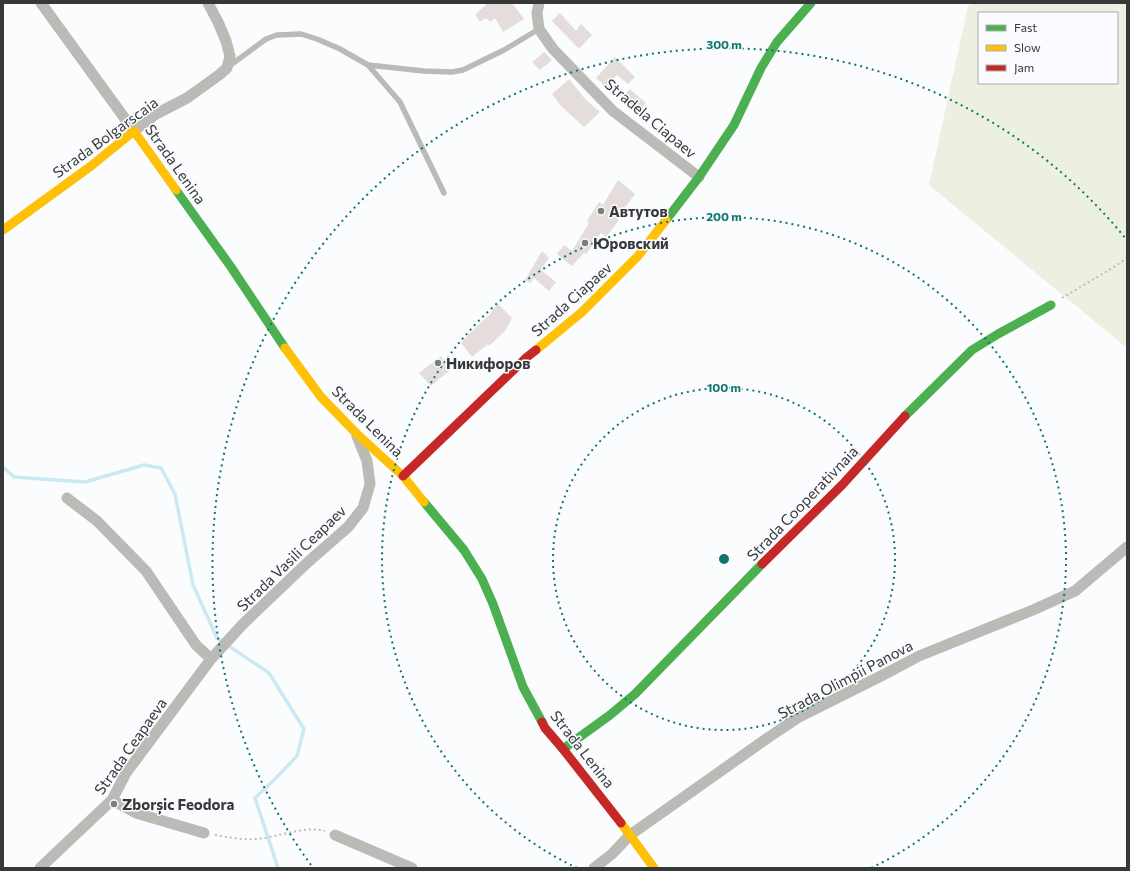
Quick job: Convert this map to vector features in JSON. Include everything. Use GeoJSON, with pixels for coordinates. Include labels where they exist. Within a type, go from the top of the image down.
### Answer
{"type":"FeatureCollection","features":[{"type":"Feature","properties":{"kind":"street","name":"Strada Lenina"},"geometry":{"type":"LineString","coordinates":[[41,3],[231,267],[277,336],[321,397],[356,434],[403,476],[464,550],[482,579],[493,604],[523,687],[545,728],[630,834],[654,868]]}},
{"type":"Feature","properties":{"kind":"street"},"geometry":{"type":"LineString","coordinates":[[208,3],[226,41],[230,56],[226,68]]}},
{"type":"Feature","properties":{"kind":"street"},"geometry":{"type":"LineString","coordinates":[[539,3],[537,13],[539,29]]}},
{"type":"Feature","properties":{"kind":"street","name":"Strada Ciapaev"},"geometry":{"type":"LineString","coordinates":[[403,476],[527,356],[582,312],[638,256],[699,177],[734,126],[761,68],[777,42],[811,3]]}},
{"type":"Feature","properties":{"kind":"street","name":"Stradela Ciapaev"},"geometry":{"type":"LineString","coordinates":[[539,29],[553,49],[613,111],[699,177]]}},
{"type":"Feature","properties":{"kind":"street","name":"Strada Bolgarscaia"},"geometry":{"type":"LineString","coordinates":[[3,230],[92,166],[156,114],[187,98],[218,76],[226,68]]}},
{"type":"Feature","properties":{"kind":"street","name":"Strada Cooperativnaia"},"geometry":{"type":"LineString","coordinates":[[563,749],[610,715],[635,694],[736,590],[842,485],[898,423],[972,350],[1052,305]]}},
{"type":"Feature","properties":{"kind":"street","name":"Strada Vasili Ceapaev"},"geometry":{"type":"LineString","coordinates":[[215,655],[243,624],[308,562],[348,527],[363,508],[370,484],[367,461],[356,434]]}},
{"type":"Feature","properties":{"kind":"street"},"geometry":{"type":"LineString","coordinates":[[67,498],[97,521],[146,571],[196,645],[215,655]]}},
{"type":"Feature","properties":{"kind":"street","name":"Strada Olimpii Panova"},"geometry":{"type":"LineString","coordinates":[[594,868],[612,854],[630,834],[799,717],[883,676],[919,656],[1033,610],[1075,591],[1127,547]]}},
{"type":"Feature","properties":{"kind":"street","name":"Strada Ceapaeva"},"geometry":{"type":"LineString","coordinates":[[40,868],[112,800],[126,774],[215,655]]}},
{"type":"Feature","properties":{"kind":"street"},"geometry":{"type":"LineString","coordinates":[[112,800],[136,813],[204,833]]}},
{"type":"Feature","properties":{"kind":"street"},"geometry":{"type":"LineString","coordinates":[[335,835],[412,868]]}},
{"type":"Feature","properties":{"kind":"lane"},"geometry":{"type":"LineString","coordinates":[[368,65],[424,71],[452,72],[463,70],[504,50],[539,29]]}},
{"type":"Feature","properties":{"kind":"lane"},"geometry":{"type":"LineString","coordinates":[[226,68],[266,39],[277,35],[288,34],[301,34],[317,39],[368,65],[400,102],[444,193]]}},
{"type":"Feature","properties":{"kind":"path"},"geometry":{"type":"LineString","coordinates":[[1052,305],[1114,268],[1127,258]]}},
{"type":"Feature","properties":{"kind":"path"},"geometry":{"type":"LineString","coordinates":[[204,833],[233,838],[255,839],[318,829],[335,835]]}},
{"type":"Feature","properties":{"kind":"shaded area"},"geometry":{"type":"Polygon","coordinates":[[[972,3],[1127,3],[1127,348],[929,185],[968,6],[972,3]]]}},
{"type":"Feature","properties":{"kind":"building"},"geometry":{"type":"Polygon","coordinates":[[[488,3],[512,3],[524,19],[503,32],[495,18],[490,22],[486,18],[480,22],[475,15],[488,3]]]}},
{"type":"Feature","properties":{"kind":"building"},"geometry":{"type":"Polygon","coordinates":[[[560,13],[576,31],[581,24],[592,35],[579,49],[552,21],[560,13]]]}},
{"type":"Feature","properties":{"kind":"building"},"geometry":{"type":"Polygon","coordinates":[[[544,52],[552,60],[540,70],[532,62],[544,52]]]}},
{"type":"Feature","properties":{"kind":"building"},"geometry":{"type":"Polygon","coordinates":[[[615,57],[635,77],[628,84],[617,75],[606,87],[596,78],[615,57]]]}},
{"type":"Feature","properties":{"kind":"building"},"geometry":{"type":"Polygon","coordinates":[[[569,79],[585,99],[600,112],[584,127],[561,106],[552,94],[569,79]]]}},
{"type":"Feature","properties":{"kind":"building"},"geometry":{"type":"Polygon","coordinates":[[[630,89],[646,103],[639,112],[622,97],[630,89]]]}},
{"type":"Feature","properties":{"kind":"building"},"geometry":{"type":"Polygon","coordinates":[[[618,180],[635,194],[617,218],[619,220],[606,237],[601,233],[586,254],[584,253],[572,266],[557,254],[564,245],[572,251],[589,223],[587,221],[599,202],[603,205],[618,180]]]}},
{"type":"Feature","properties":{"kind":"building"},"geometry":{"type":"Polygon","coordinates":[[[542,251],[549,258],[541,270],[556,282],[549,291],[534,278],[530,283],[525,280],[542,251]]]}},
{"type":"Feature","properties":{"kind":"building"},"geometry":{"type":"Polygon","coordinates":[[[498,304],[512,318],[505,331],[489,346],[488,344],[472,357],[461,343],[498,304]]]}},
{"type":"Feature","properties":{"kind":"building","name":"Никифоров"},"geometry":{"type":"Polygon","coordinates":[[[441,356],[449,371],[431,386],[419,373],[441,356]]]}},
{"type":"Feature","properties":{"kind":"waterway"},"geometry":{"type":"LineString","coordinates":[[3,467],[14,477],[85,482],[144,465],[161,468],[175,494],[193,585],[217,638],[269,673],[304,729],[297,756],[255,798],[278,868]]}},
{"type":"Feature","properties":{"kind":"traffic: fast"},"geometry":{"type":"LineString","coordinates":[[666,220],[699,177],[734,125],[761,68],[777,42],[811,3]]}},
{"type":"Feature","properties":{"kind":"traffic: fast"},"geometry":{"type":"LineString","coordinates":[[176,190],[231,267],[285,348]]}},
{"type":"Feature","properties":{"kind":"traffic: fast"},"geometry":{"type":"LineString","coordinates":[[905,416],[972,350],[1051,305]]}},
{"type":"Feature","properties":{"kind":"traffic: fast"},"geometry":{"type":"LineString","coordinates":[[424,502],[464,550],[482,579],[493,604],[523,687],[542,722]]}},
{"type":"Feature","properties":{"kind":"traffic: fast"},"geometry":{"type":"LineString","coordinates":[[563,749],[610,715],[635,694],[762,564]]}},
{"type":"Feature","properties":{"kind":"traffic: slow"},"geometry":{"type":"LineString","coordinates":[[3,230],[91,166],[134,131],[176,190]]}},
{"type":"Feature","properties":{"kind":"traffic: slow"},"geometry":{"type":"LineString","coordinates":[[536,350],[582,312],[638,256],[666,220]]}},
{"type":"Feature","properties":{"kind":"traffic: slow"},"geometry":{"type":"LineString","coordinates":[[285,348],[321,397],[357,434],[403,476],[424,502]]}},
{"type":"Feature","properties":{"kind":"traffic: slow"},"geometry":{"type":"LineString","coordinates":[[621,823],[654,868]]}},
{"type":"Feature","properties":{"kind":"traffic: jam"},"geometry":{"type":"LineString","coordinates":[[403,476],[536,350]]}},
{"type":"Feature","properties":{"kind":"traffic: jam"},"geometry":{"type":"LineString","coordinates":[[762,564],[842,485],[905,416]]}},
{"type":"Feature","properties":{"kind":"traffic: jam"},"geometry":{"type":"LineString","coordinates":[[542,722],[545,728],[621,823]]}},
{"type":"Feature","properties":{"kind":"place","name":"Автутов"},"geometry":{"type":"Point","coordinates":[601,211]}},
{"type":"Feature","properties":{"kind":"place","name":"Юровский"},"geometry":{"type":"Point","coordinates":[585,243]}},
{"type":"Feature","properties":{"kind":"place","name":"Никифоров"},"geometry":{"type":"Point","coordinates":[438,363]}},
{"type":"Feature","properties":{"kind":"place","name":"Zborșic Feodora"},"geometry":{"type":"Point","coordinates":[114,804]}}]}
